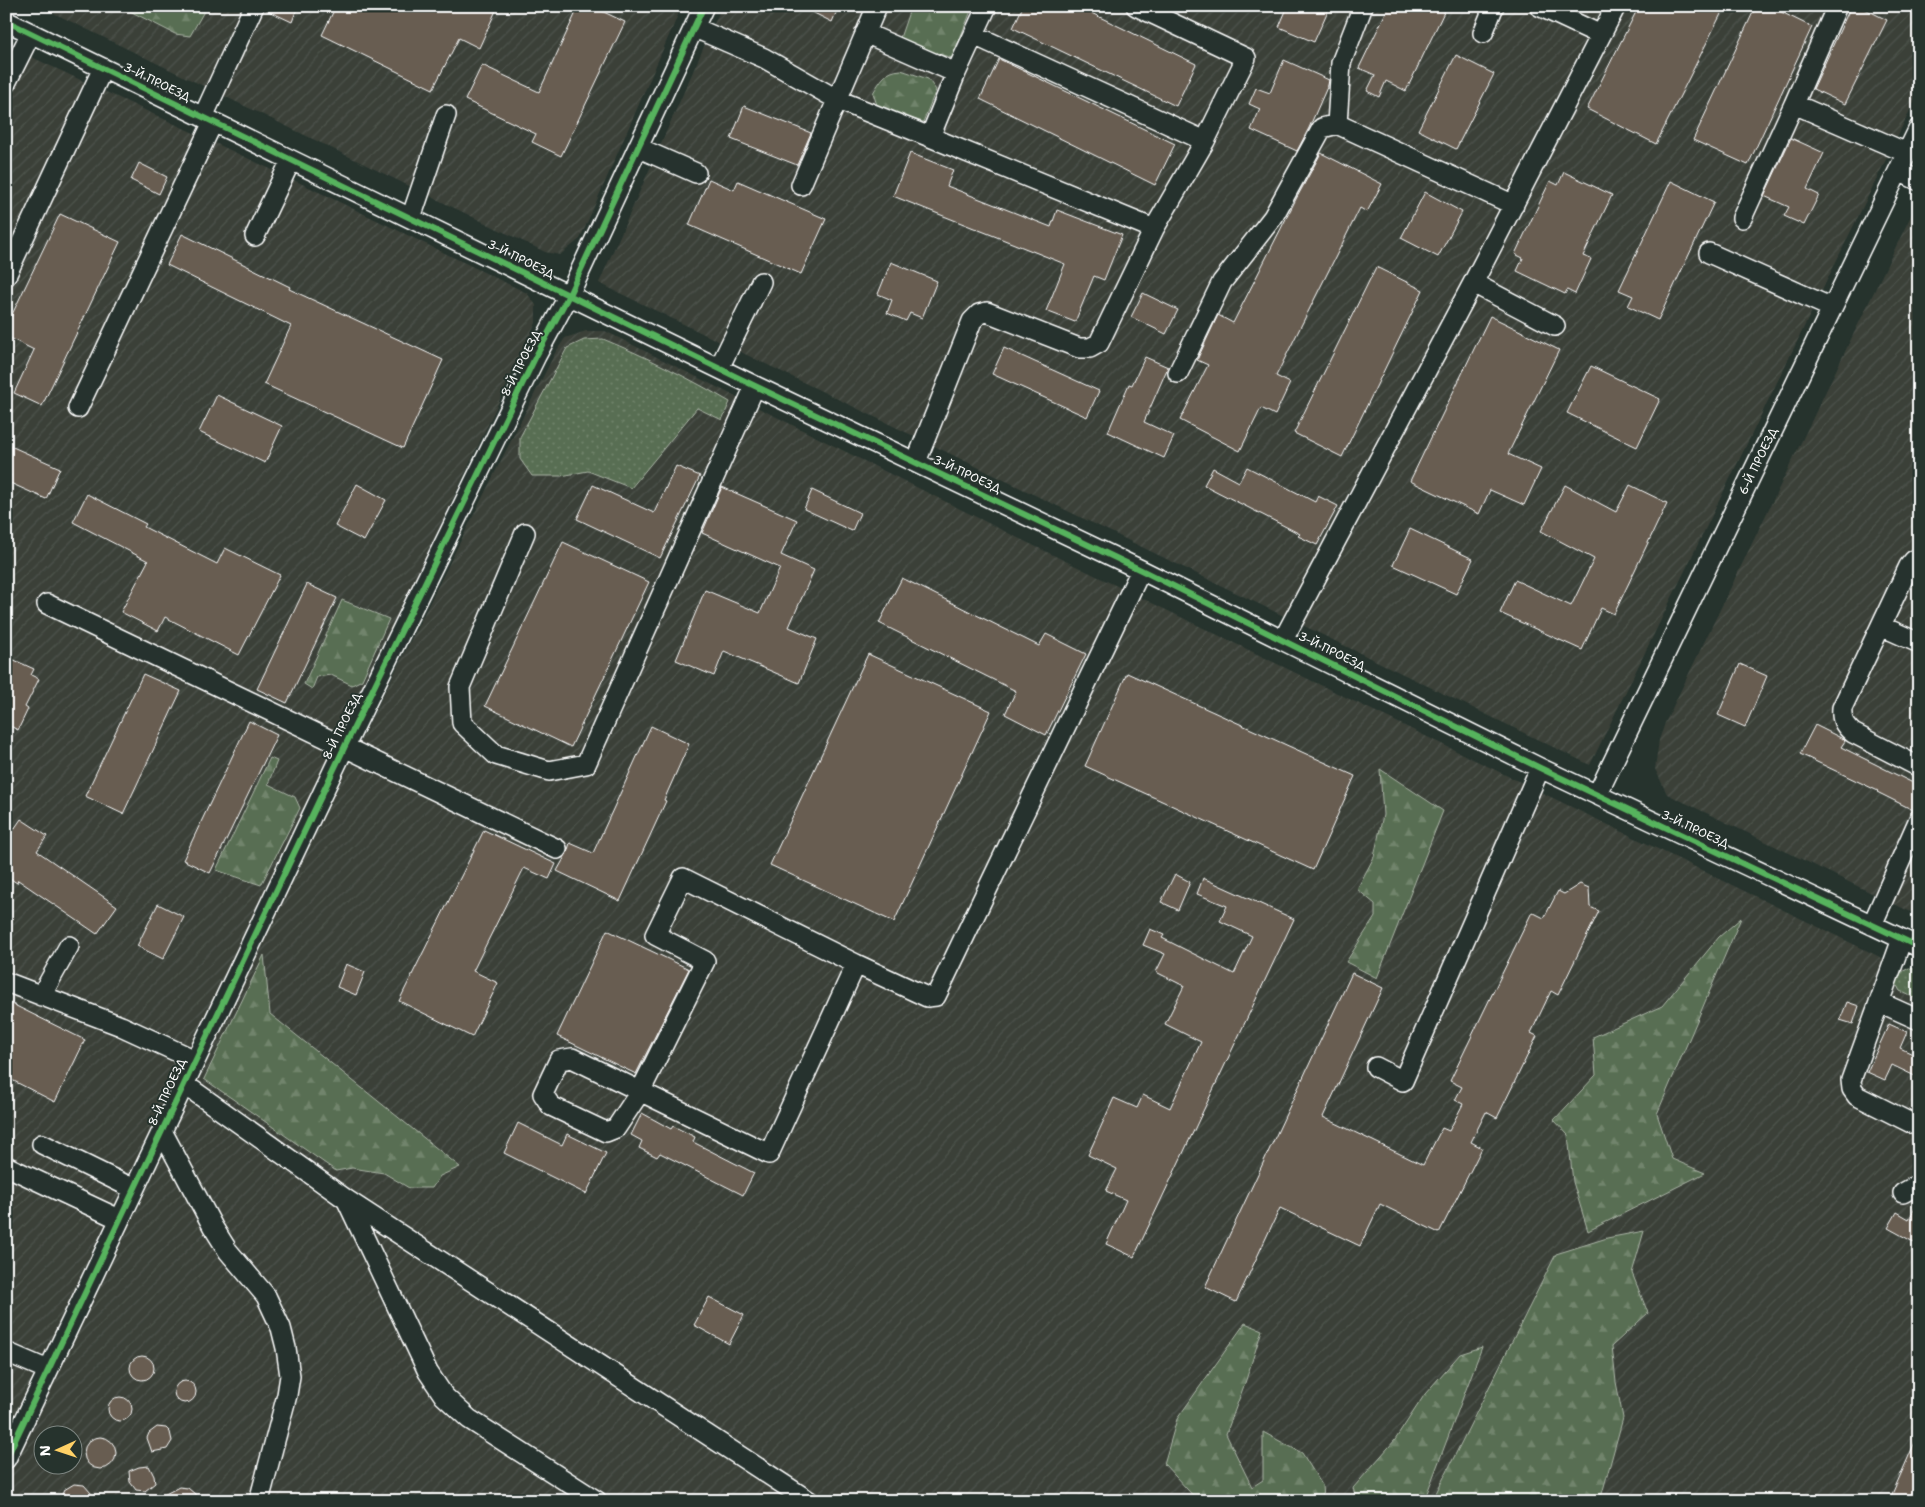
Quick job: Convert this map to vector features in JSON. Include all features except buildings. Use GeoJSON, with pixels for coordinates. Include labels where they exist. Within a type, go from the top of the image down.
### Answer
{"type":"FeatureCollection","features":[{"type":"Feature","properties":{"kind":"street"},"geometry":{"type":"LineString","coordinates":[[78,408],[208,119],[254,6]]}},
{"type":"Feature","properties":{"kind":"street","name":"8-Й ПРОЕЗД"},"geometry":{"type":"LineString","coordinates":[[6,1459],[345,746],[536,356],[570,295],[704,6]]}},
{"type":"Feature","properties":{"kind":"street"},"geometry":{"type":"LineString","coordinates":[[801,185],[877,6]]}},
{"type":"Feature","properties":{"kind":"street"},"geometry":{"type":"LineString","coordinates":[[930,137],[956,73],[987,6]]}},
{"type":"Feature","properties":{"kind":"street"},"geometry":{"type":"LineString","coordinates":[[916,462],[972,321],[979,314],[987,312],[1079,348],[1090,348],[1099,343],[1154,229],[1205,141],[1246,58],[1136,6]]}},
{"type":"Feature","properties":{"kind":"street"},"geometry":{"type":"LineString","coordinates":[[1337,124],[1341,63],[1362,6]]}},
{"type":"Feature","properties":{"kind":"street"},"geometry":{"type":"LineString","coordinates":[[1483,33],[1494,6]]}},
{"type":"Feature","properties":{"kind":"street"},"geometry":{"type":"LineString","coordinates":[[1539,6],[1601,35]]}},
{"type":"Feature","properties":{"kind":"street"},"geometry":{"type":"LineString","coordinates":[[1283,640],[1474,283],[1616,6]]}},
{"type":"Feature","properties":{"kind":"street"},"geometry":{"type":"LineString","coordinates":[[1742,218],[1837,6]]}},
{"type":"Feature","properties":{"kind":"street","name":"3-Й ПРОЕЗД"},"geometry":{"type":"LineString","coordinates":[[6,21],[755,386],[1141,570],[1540,768],[1910,943]]}},
{"type":"Feature","properties":{"kind":"street"},"geometry":{"type":"LineString","coordinates":[[695,28],[764,58],[838,100],[1154,229]]}},
{"type":"Feature","properties":{"kind":"street"},"geometry":{"type":"LineString","coordinates":[[6,83],[31,33]]}},
{"type":"Feature","properties":{"kind":"street"},"geometry":{"type":"LineString","coordinates":[[865,33],[956,73]]}},
{"type":"Feature","properties":{"kind":"street"},"geometry":{"type":"LineString","coordinates":[[974,35],[1205,141]]}},
{"type":"Feature","properties":{"kind":"street"},"geometry":{"type":"LineString","coordinates":[[6,276],[103,68]]}},
{"type":"Feature","properties":{"kind":"street"},"geometry":{"type":"LineString","coordinates":[[1794,104],[1907,153]]}},
{"type":"Feature","properties":{"kind":"street"},"geometry":{"type":"LineString","coordinates":[[411,218],[446,115]]}},
{"type":"Feature","properties":{"kind":"street"},"geometry":{"type":"LineString","coordinates":[[1178,373],[1222,282],[1274,217],[1322,128],[1337,124],[1514,205]]}},
{"type":"Feature","properties":{"kind":"street","name":"6-Й ПРОЕЗД"},"geometry":{"type":"LineString","coordinates":[[1598,795],[1919,128]]}},
{"type":"Feature","properties":{"kind":"street"},"geometry":{"type":"LineString","coordinates":[[639,148],[696,173]]}},
{"type":"Feature","properties":{"kind":"street"},"geometry":{"type":"LineString","coordinates":[[255,236],[291,160]]}},
{"type":"Feature","properties":{"kind":"street"},"geometry":{"type":"LineString","coordinates":[[1899,171],[1919,182]]}},
{"type":"Feature","properties":{"kind":"street"},"geometry":{"type":"LineString","coordinates":[[1709,253],[1832,308]]}},
{"type":"Feature","properties":{"kind":"street"},"geometry":{"type":"LineString","coordinates":[[719,368],[761,282]]}},
{"type":"Feature","properties":{"kind":"street"},"geometry":{"type":"LineString","coordinates":[[1474,283],[1554,326]]}},
{"type":"Feature","properties":{"kind":"street"},"geometry":{"type":"LineString","coordinates":[[525,533],[460,687],[462,724],[496,755],[549,771],[586,764],[755,386]]}},
{"type":"Feature","properties":{"kind":"street"},"geometry":{"type":"LineString","coordinates":[[1919,559],[1914,560],[1909,566],[1842,708],[1842,718],[1845,726],[1853,734],[1919,767]]}},
{"type":"Feature","properties":{"kind":"street"},"geometry":{"type":"LineString","coordinates":[[856,964],[769,1154],[640,1092],[572,1058],[559,1060],[543,1094],[551,1106],[606,1132],[616,1128],[640,1092],[705,961],[655,935],[683,878],[856,964],[927,997],[936,996],[1141,570]]}},
{"type":"Feature","properties":{"kind":"street"},"geometry":{"type":"LineString","coordinates":[[47,604],[557,849]]}},
{"type":"Feature","properties":{"kind":"street"},"geometry":{"type":"LineString","coordinates":[[1881,626],[1919,643]]}},
{"type":"Feature","properties":{"kind":"street"},"geometry":{"type":"LineString","coordinates":[[1376,1067],[1403,1081],[1540,768]]}},
{"type":"Feature","properties":{"kind":"street"},"geometry":{"type":"LineString","coordinates":[[1872,925],[1919,819]]}},
{"type":"Feature","properties":{"kind":"street"},"geometry":{"type":"LineString","coordinates":[[1910,943],[1879,1002],[1851,1080],[1852,1089],[1858,1096],[1915,1125],[1919,1125]]}},
{"type":"Feature","properties":{"kind":"street"},"geometry":{"type":"LineString","coordinates":[[41,996],[69,946]]}},
{"type":"Feature","properties":{"kind":"street"},"geometry":{"type":"LineString","coordinates":[[6,982],[121,1026],[195,1060]]}},
{"type":"Feature","properties":{"kind":"street"},"geometry":{"type":"LineString","coordinates":[[1879,1002],[1919,1020]]}},
{"type":"Feature","properties":{"kind":"street"},"geometry":{"type":"LineString","coordinates":[[184,1084],[347,1200],[809,1501]]}},
{"type":"Feature","properties":{"kind":"street"},"geometry":{"type":"LineString","coordinates":[[162,1131],[213,1228],[228,1251],[266,1296],[281,1328],[290,1376],[287,1395],[259,1501]]}},
{"type":"Feature","properties":{"kind":"street"},"geometry":{"type":"LineString","coordinates":[[42,1144],[134,1189]]}},
{"type":"Feature","properties":{"kind":"street"},"geometry":{"type":"LineString","coordinates":[[6,1166],[120,1219]]}},
{"type":"Feature","properties":{"kind":"street"},"geometry":{"type":"LineString","coordinates":[[347,1200],[428,1372],[444,1396],[469,1419],[598,1501]]}},
{"type":"Feature","properties":{"kind":"street"},"geometry":{"type":"LineString","coordinates":[[6,1352],[48,1370]]}},
{"type":"Feature","properties":{"kind":"shaded area"},"geometry":{"type":"Polygon","coordinates":[[[39,6],[682,6],[580,239],[560,255],[545,252],[39,6]]]}},
{"type":"Feature","properties":{"kind":"shaded area"},"geometry":{"type":"Polygon","coordinates":[[[722,6],[1919,6],[1919,92],[1590,765],[599,283],[722,6]]]}},
{"type":"Feature","properties":{"kind":"shaded area"},"geometry":{"type":"Polygon","coordinates":[[[6,45],[296,181],[527,293],[536,305],[536,323],[6,1447],[6,45]]]}},
{"type":"Feature","properties":{"kind":"shaded area"},"geometry":{"type":"Polygon","coordinates":[[[1919,199],[1919,916],[1667,794],[1655,769],[1659,740],[1665,723],[1919,199]]]}},
{"type":"Feature","properties":{"kind":"shaded area"},"geometry":{"type":"Polygon","coordinates":[[[586,331],[605,331],[1016,537],[1919,976],[1919,1501],[6,1501],[6,1470],[244,972],[555,353],[565,338],[586,331]]]}},
{"type":"Feature","properties":{"kind":"green space"},"geometry":{"type":"Polygon","coordinates":[[[120,6],[207,6],[190,36],[175,34],[120,6]]]}},
{"type":"Feature","properties":{"kind":"green space"},"geometry":{"type":"Polygon","coordinates":[[[911,6],[973,6],[952,58],[920,48],[900,38],[911,6]]]}},
{"type":"Feature","properties":{"kind":"green space"},"geometry":{"type":"Polygon","coordinates":[[[901,70],[928,79],[936,90],[923,122],[878,108],[873,93],[887,74],[901,70]]]}},
{"type":"Feature","properties":{"kind":"green space"},"geometry":{"type":"Polygon","coordinates":[[[603,339],[668,368],[730,402],[722,420],[697,408],[631,488],[588,471],[561,476],[532,476],[520,459],[520,437],[567,348],[584,340],[603,339]]]}},
{"type":"Feature","properties":{"kind":"green space"},"geometry":{"type":"Polygon","coordinates":[[[342,600],[389,619],[362,680],[352,685],[331,675],[317,677],[312,689],[304,684],[342,600]]]}},
{"type":"Feature","properties":{"kind":"green space"},"geometry":{"type":"Polygon","coordinates":[[[270,758],[277,761],[268,784],[295,797],[300,808],[261,885],[216,870],[270,758]]]}},
{"type":"Feature","properties":{"kind":"green space"},"geometry":{"type":"Polygon","coordinates":[[[1380,769],[1443,811],[1377,978],[1346,962],[1375,917],[1375,904],[1357,889],[1374,857],[1383,815],[1380,769]]]}},
{"type":"Feature","properties":{"kind":"green space"},"geometry":{"type":"Polygon","coordinates":[[[1741,918],[1657,1114],[1672,1159],[1705,1173],[1588,1231],[1573,1182],[1568,1135],[1554,1120],[1596,1075],[1593,1037],[1662,1006],[1719,937],[1741,918]]]}},
{"type":"Feature","properties":{"kind":"green space"},"geometry":{"type":"Polygon","coordinates":[[[264,955],[270,1014],[460,1167],[440,1176],[432,1188],[409,1188],[384,1173],[352,1168],[336,1171],[204,1079],[264,955]]]}},
{"type":"Feature","properties":{"kind":"green space"},"geometry":{"type":"Polygon","coordinates":[[[1909,968],[1919,970],[1919,1000],[1900,991],[1896,984],[1900,973],[1909,968]]]}},
{"type":"Feature","properties":{"kind":"green space"},"geometry":{"type":"Polygon","coordinates":[[[1644,1231],[1632,1273],[1648,1313],[1612,1346],[1623,1418],[1600,1501],[1432,1501],[1556,1254],[1607,1238],[1644,1231]]]}},
{"type":"Feature","properties":{"kind":"green space"},"geometry":{"type":"Polygon","coordinates":[[[1245,1323],[1262,1330],[1226,1434],[1252,1487],[1263,1480],[1263,1432],[1302,1453],[1322,1485],[1323,1501],[1198,1501],[1164,1464],[1177,1419],[1245,1323]]]}},
{"type":"Feature","properties":{"kind":"green space"},"geometry":{"type":"Polygon","coordinates":[[[1482,1347],[1424,1501],[1357,1501],[1353,1488],[1395,1440],[1425,1394],[1460,1354],[1482,1347]]]}},
{"type":"Feature","properties":{"kind":"cycle path"},"geometry":{"type":"LineString","coordinates":[[6,1459],[345,746],[536,356],[569,295],[704,6]]}},
{"type":"Feature","properties":{"kind":"cycle path"},"geometry":{"type":"LineString","coordinates":[[6,21],[755,386],[1141,570],[1540,768],[1919,947]]}}]}
